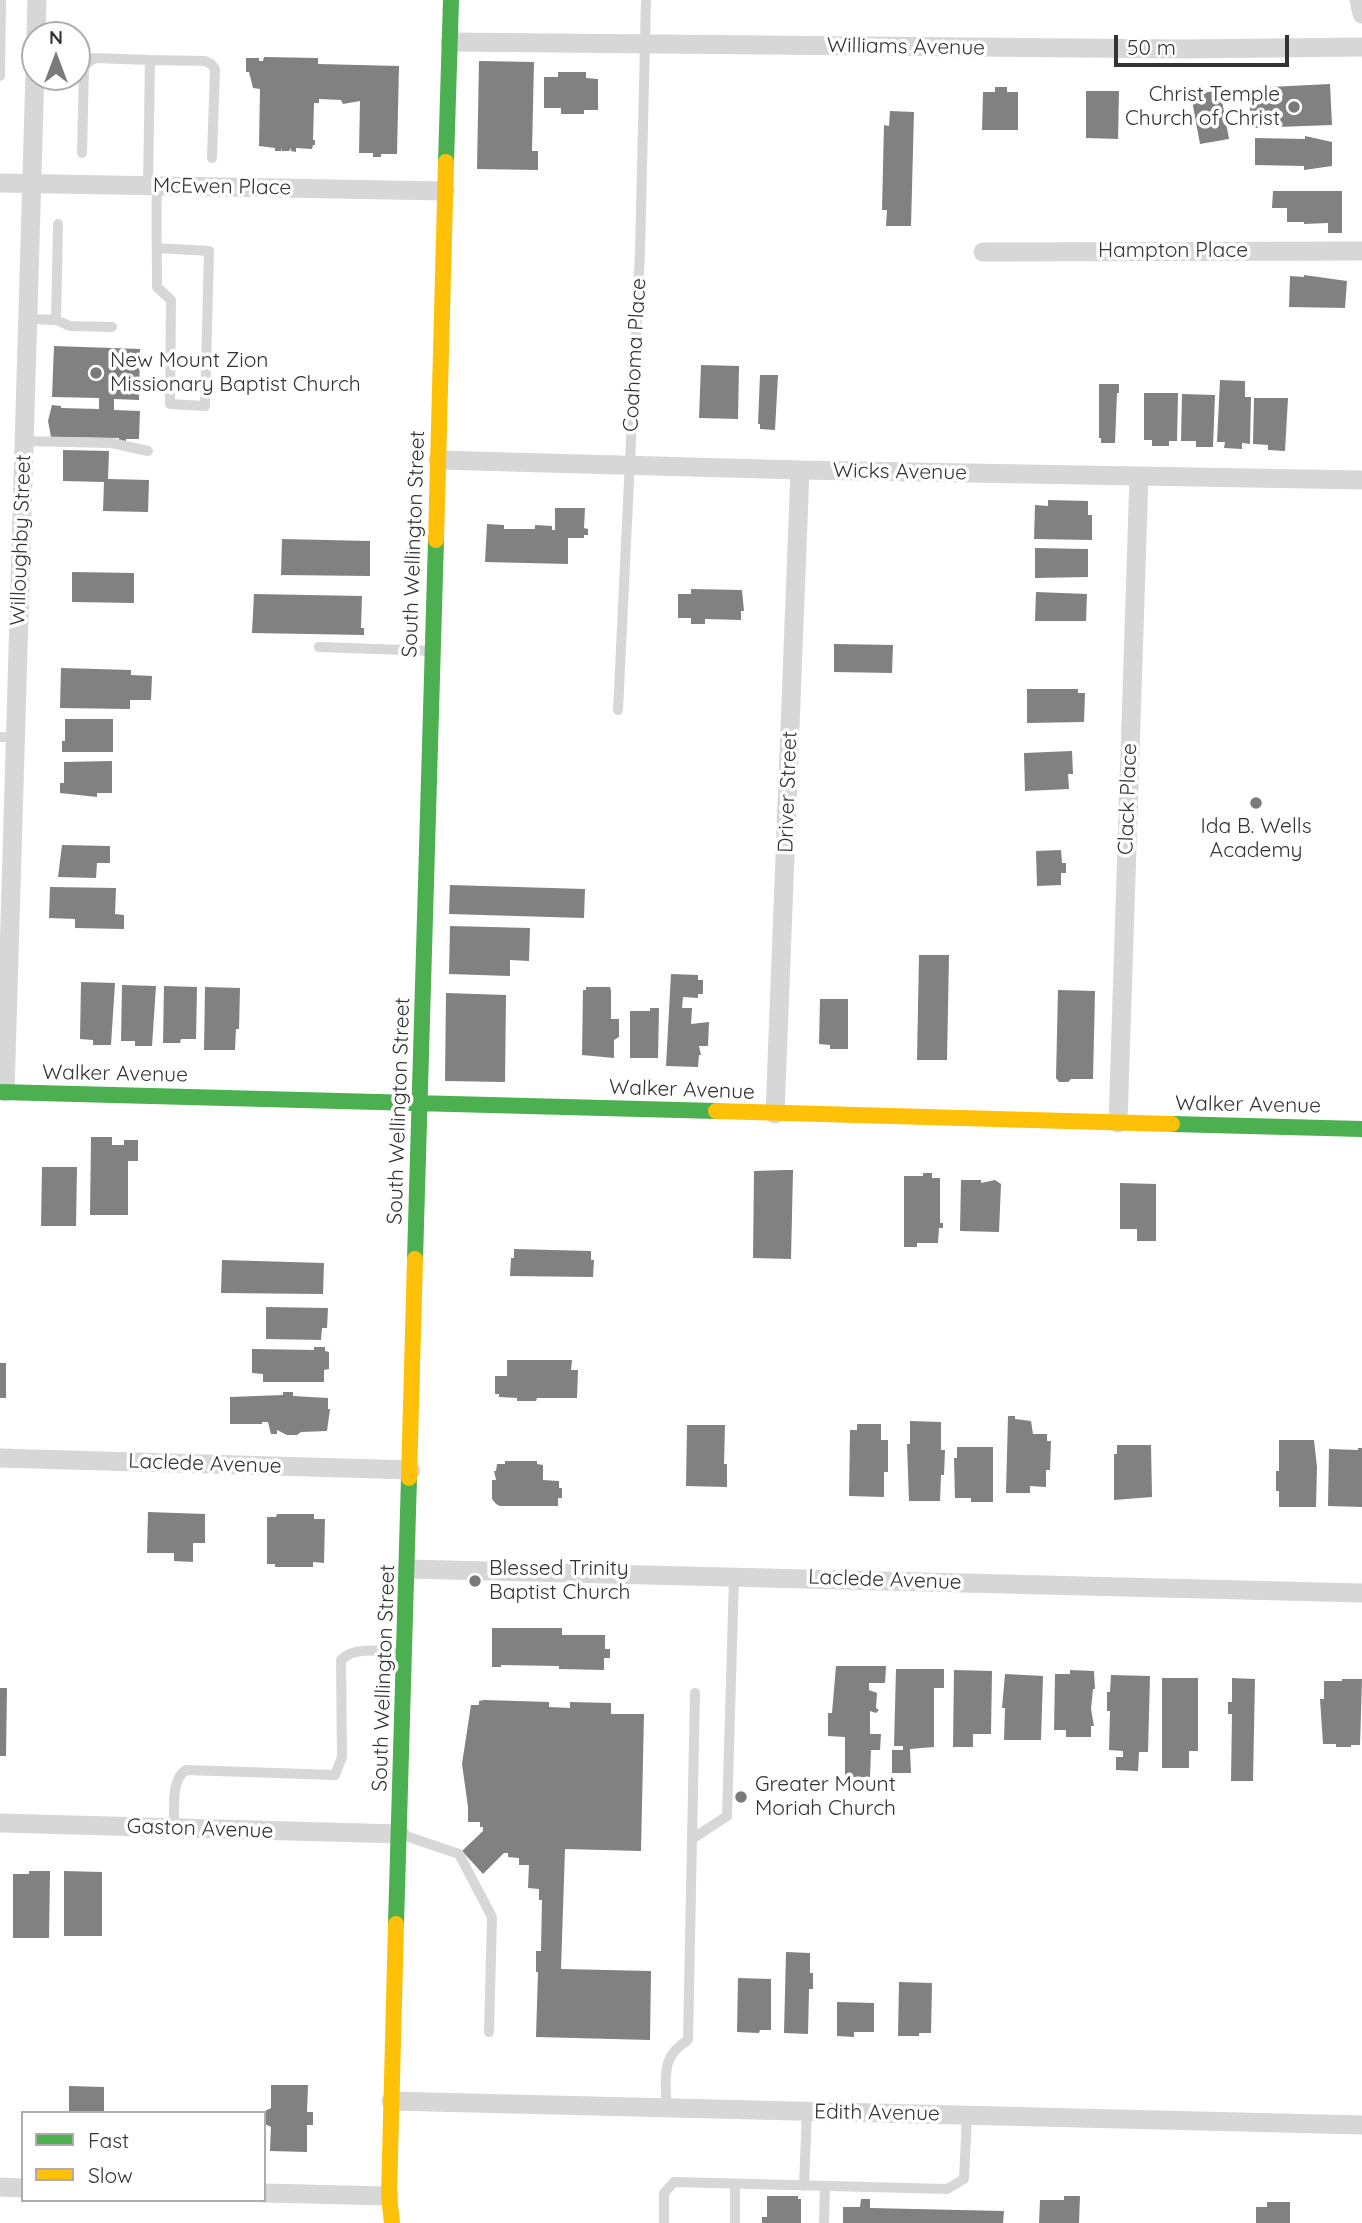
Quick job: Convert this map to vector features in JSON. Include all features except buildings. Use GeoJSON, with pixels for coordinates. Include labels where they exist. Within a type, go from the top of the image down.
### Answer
{"type":"FeatureCollection","features":[{"type":"Feature","properties":{"kind":"street"},"geometry":{"type":"LineString","coordinates":[[36,21],[37,0]]}},
{"type":"Feature","properties":{"kind":"street","name":"South Wellington Street"},"geometry":{"type":"LineString","coordinates":[[392,2223],[391,2101],[451,0]]}},
{"type":"Feature","properties":{"kind":"street"},"geometry":{"type":"LineString","coordinates":[[1360,0],[1362,13]]}},
{"type":"Feature","properties":{"kind":"street","name":"Williams Avenue"},"geometry":{"type":"LineString","coordinates":[[450,42],[1168,49],[1362,47]]}},
{"type":"Feature","properties":{"kind":"street","name":"Willoughby Street"},"geometry":{"type":"LineString","coordinates":[[3,1092],[8,738],[24,441],[34,91]]}},
{"type":"Feature","properties":{"kind":"street","name":"McEwen Place"},"geometry":{"type":"LineString","coordinates":[[0,183],[445,191]]}},
{"type":"Feature","properties":{"kind":"street","name":"Hampton Place"},"geometry":{"type":"LineString","coordinates":[[983,252],[1362,251]]}},
{"type":"Feature","properties":{"kind":"street","name":"Wicks Avenue"},"geometry":{"type":"LineString","coordinates":[[438,460],[800,470],[1362,480]]}},
{"type":"Feature","properties":{"kind":"street","name":"Driver Street"},"geometry":{"type":"LineString","coordinates":[[775,1114],[800,470]]}},
{"type":"Feature","properties":{"kind":"street","name":"Clack Place"},"geometry":{"type":"LineString","coordinates":[[1118,1123],[1139,475]]}},
{"type":"Feature","properties":{"kind":"street","name":"Walker Avenue"},"geometry":{"type":"LineString","coordinates":[[3,1092],[1362,1129]]}},
{"type":"Feature","properties":{"kind":"street","name":"Laclede Avenue"},"geometry":{"type":"LineString","coordinates":[[0,1458],[411,1470]]}},
{"type":"Feature","properties":{"kind":"street","name":"Laclede Avenue"},"geometry":{"type":"LineString","coordinates":[[408,1569],[1362,1593]]}},
{"type":"Feature","properties":{"kind":"street","name":"Gaston Avenue"},"geometry":{"type":"LineString","coordinates":[[0,1823],[400,1834]]}},
{"type":"Feature","properties":{"kind":"street","name":"Edith Avenue"},"geometry":{"type":"LineString","coordinates":[[391,2101],[1362,2125]]}},
{"type":"Feature","properties":{"kind":"street"},"geometry":{"type":"LineString","coordinates":[[0,2187],[21,2188]]}},
{"type":"Feature","properties":{"kind":"street"},"geometry":{"type":"LineString","coordinates":[[266,2193],[390,2196]]}},
{"type":"Feature","properties":{"kind":"lane"},"geometry":{"type":"LineString","coordinates":[[0,76],[1,0]]}},
{"type":"Feature","properties":{"kind":"lane","name":"Coahoma Place"},"geometry":{"type":"LineString","coordinates":[[618,710],[640,252],[646,0]]}},
{"type":"Feature","properties":{"kind":"lane"},"geometry":{"type":"LineString","coordinates":[[82,153],[84,66],[88,61],[94,58],[205,61],[215,69],[212,159]]}},
{"type":"Feature","properties":{"kind":"lane"},"geometry":{"type":"LineString","coordinates":[[150,60],[157,287],[171,300],[170,404],[205,406],[209,251],[157,248]]}},
{"type":"Feature","properties":{"kind":"lane"},"geometry":{"type":"LineString","coordinates":[[56,320],[58,224]]}},
{"type":"Feature","properties":{"kind":"lane"},"geometry":{"type":"LineString","coordinates":[[27,319],[56,320],[70,326],[112,327]]}},
{"type":"Feature","properties":{"kind":"lane"},"geometry":{"type":"LineString","coordinates":[[24,441],[112,443],[148,451]]}},
{"type":"Feature","properties":{"kind":"lane"},"geometry":{"type":"LineString","coordinates":[[319,647],[433,651]]}},
{"type":"Feature","properties":{"kind":"lane"},"geometry":{"type":"LineString","coordinates":[[692,1839],[727,1816],[734,1576]]}},
{"type":"Feature","properties":{"kind":"lane"},"geometry":{"type":"LineString","coordinates":[[174,1828],[176,1781],[179,1774],[186,1770],[335,1774],[342,1758],[341,1660],[346,1654],[357,1651],[405,1653]]}},
{"type":"Feature","properties":{"kind":"lane"},"geometry":{"type":"LineString","coordinates":[[666,2108],[667,2059],[676,2047],[688,2040],[695,1693]]}},
{"type":"Feature","properties":{"kind":"lane"},"geometry":{"type":"LineString","coordinates":[[400,1834],[459,1854],[492,1917],[489,2032]]}},
{"type":"Feature","properties":{"kind":"lane"},"geometry":{"type":"LineString","coordinates":[[804,2186],[807,2111]]}},
{"type":"Feature","properties":{"kind":"lane"},"geometry":{"type":"LineString","coordinates":[[664,2223],[664,2193],[674,2182],[947,2189],[964,2179],[967,2115]]}},
{"type":"Feature","properties":{"kind":"lane"},"geometry":{"type":"LineString","coordinates":[[735,2223],[736,2184]]}},
{"type":"Feature","properties":{"kind":"lane"},"geometry":{"type":"LineString","coordinates":[[824,2223],[825,2186]]}},
{"type":"Feature","properties":{"kind":"traffic: fast"},"geometry":{"type":"LineString","coordinates":[[446,162],[451,0]]}},
{"type":"Feature","properties":{"kind":"traffic: fast"},"geometry":{"type":"LineString","coordinates":[[415,1259],[436,540]]}},
{"type":"Feature","properties":{"kind":"traffic: fast"},"geometry":{"type":"LineString","coordinates":[[0,1092],[716,1111]]}},
{"type":"Feature","properties":{"kind":"traffic: fast"},"geometry":{"type":"LineString","coordinates":[[1172,1124],[1362,1129]]}},
{"type":"Feature","properties":{"kind":"traffic: fast"},"geometry":{"type":"LineString","coordinates":[[396,1924],[409,1478]]}},
{"type":"Feature","properties":{"kind":"traffic: slow"},"geometry":{"type":"LineString","coordinates":[[436,540],[446,162]]}},
{"type":"Feature","properties":{"kind":"traffic: slow"},"geometry":{"type":"LineString","coordinates":[[716,1111],[1172,1124]]}},
{"type":"Feature","properties":{"kind":"traffic: slow"},"geometry":{"type":"LineString","coordinates":[[409,1478],[415,1259]]}},
{"type":"Feature","properties":{"kind":"traffic: slow"},"geometry":{"type":"LineString","coordinates":[[392,2223],[389,2196],[396,1924]]}},
{"type":"Feature","properties":{"kind":"place","name":"Christ Temple Church of Christ"},"geometry":{"type":"Point","coordinates":[1294,107]}},
{"type":"Feature","properties":{"kind":"place","name":"New Mount Zion Missionary Baptist Church"},"geometry":{"type":"Point","coordinates":[96,373]}},
{"type":"Feature","properties":{"kind":"place","name":"Ida B. Wells Academy"},"geometry":{"type":"Point","coordinates":[1256,803]}},
{"type":"Feature","properties":{"kind":"place","name":"Blessed Trinity Baptist Church"},"geometry":{"type":"Point","coordinates":[475,1581]}},
{"type":"Feature","properties":{"kind":"place","name":"Greater Mount Moriah Church"},"geometry":{"type":"Point","coordinates":[741,1797]}}]}
